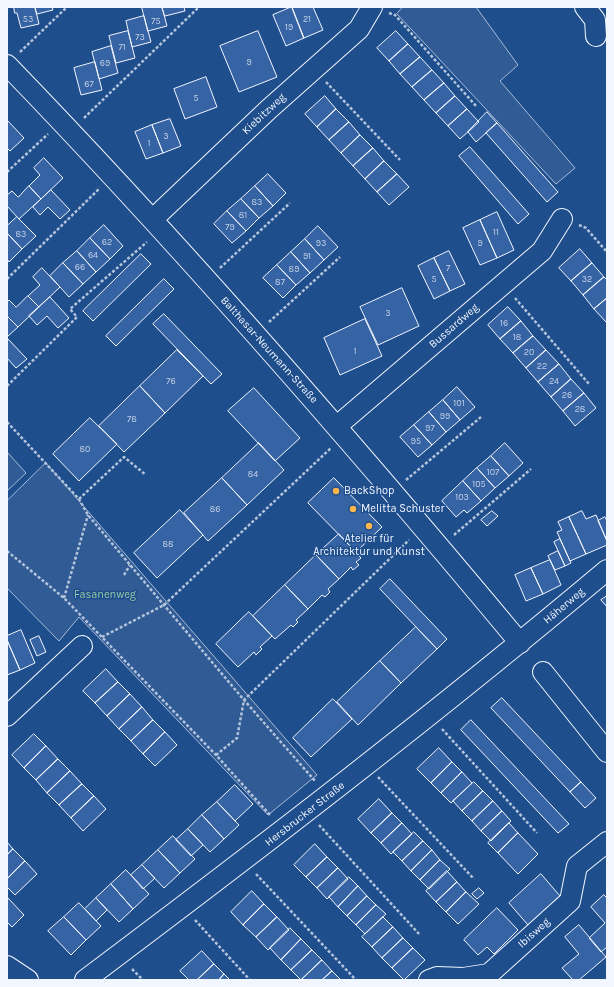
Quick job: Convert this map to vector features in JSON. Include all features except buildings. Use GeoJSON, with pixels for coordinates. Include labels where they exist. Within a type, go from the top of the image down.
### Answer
{"type":"FeatureCollection","features":[{"type":"Feature","properties":{"kind":"street"},"geometry":{"type":"LineString","coordinates":[[585,7],[595,20],[596,36]]}},
{"type":"Feature","properties":{"kind":"street","name":"Kiebitzweg"},"geometry":{"type":"LineString","coordinates":[[157,224],[314,69],[380,10]]}},
{"type":"Feature","properties":{"kind":"street","name":"Balthasar-Neumann-Straße"},"geometry":{"type":"LineString","coordinates":[[12,60],[61,122],[157,224],[341,430],[520,643]]}},
{"type":"Feature","properties":{"kind":"street","name":"Bussardweg"},"geometry":{"type":"LineString","coordinates":[[341,430],[502,284],[542,251],[562,219]]}},
{"type":"Feature","properties":{"kind":"street","name":"Häherweg"},"geometry":{"type":"LineString","coordinates":[[520,643],[607,570]]}},
{"type":"Feature","properties":{"kind":"street","name":"Hersbrucker Straße"},"geometry":{"type":"LineString","coordinates":[[86,980],[284,831],[520,643]]}},
{"type":"Feature","properties":{"kind":"street"},"geometry":{"type":"LineString","coordinates":[[7,716],[82,646]]}},
{"type":"Feature","properties":{"kind":"street"},"geometry":{"type":"LineString","coordinates":[[543,672],[607,752]]}},
{"type":"Feature","properties":{"kind":"street","name":"Ibisweg"},"geometry":{"type":"LineString","coordinates":[[429,980],[437,977],[463,978],[489,974],[570,900],[577,866],[607,842]]}},
{"type":"Feature","properties":{"kind":"street"},"geometry":{"type":"LineString","coordinates":[[7,966],[28,980]]}},
{"type":"Feature","properties":{"kind":"path"},"geometry":{"type":"LineString","coordinates":[[12,60],[67,7]]}},
{"type":"Feature","properties":{"kind":"path"},"geometry":{"type":"LineString","coordinates":[[88,113],[199,7]]}},
{"type":"Feature","properties":{"kind":"path"},"geometry":{"type":"LineString","coordinates":[[380,10],[395,15],[476,106]]}},
{"type":"Feature","properties":{"kind":"path"},"geometry":{"type":"LineString","coordinates":[[314,69],[400,160]]}},
{"type":"Feature","properties":{"kind":"path"},"geometry":{"type":"LineString","coordinates":[[7,172],[61,122]]}},
{"type":"Feature","properties":{"kind":"path"},"geometry":{"type":"LineString","coordinates":[[7,279],[112,176]]}},
{"type":"Feature","properties":{"kind":"path"},"geometry":{"type":"LineString","coordinates":[[207,281],[290,203]]}},
{"type":"Feature","properties":{"kind":"path"},"geometry":{"type":"LineString","coordinates":[[562,219],[586,228],[607,252]]}},
{"type":"Feature","properties":{"kind":"path"},"geometry":{"type":"LineString","coordinates":[[7,386],[77,317],[70,310],[157,224]]}},
{"type":"Feature","properties":{"kind":"path"},"geometry":{"type":"LineString","coordinates":[[256,335],[340,257]]}},
{"type":"Feature","properties":{"kind":"path"},"geometry":{"type":"LineString","coordinates":[[502,284],[589,384]]}},
{"type":"Feature","properties":{"kind":"path"},"geometry":{"type":"LineString","coordinates":[[393,491],[481,417]]}},
{"type":"Feature","properties":{"kind":"path"},"geometry":{"type":"LineString","coordinates":[[7,422],[79,499],[88,515],[244,700],[328,796]]}},
{"type":"Feature","properties":{"kind":"path"},"geometry":{"type":"LineString","coordinates":[[82,646],[103,637],[164,604],[341,430]]}},
{"type":"Feature","properties":{"kind":"path"},"geometry":{"type":"LineString","coordinates":[[79,499],[124,457],[146,475]]}},
{"type":"Feature","properties":{"kind":"path"},"geometry":{"type":"LineString","coordinates":[[440,548],[531,469]]}},
{"type":"Feature","properties":{"kind":"path"},"geometry":{"type":"LineString","coordinates":[[64,598],[88,515]]}},
{"type":"Feature","properties":{"kind":"path"},"geometry":{"type":"LineString","coordinates":[[216,755],[237,738],[244,700],[423,527]]}},
{"type":"Feature","properties":{"kind":"path"},"geometry":{"type":"LineString","coordinates":[[7,551],[64,598],[103,637],[216,755],[284,831]]}},
{"type":"Feature","properties":{"kind":"path"},"geometry":{"type":"LineString","coordinates":[[124,575],[130,565]]}},
{"type":"Feature","properties":{"kind":"path"},"geometry":{"type":"LineString","coordinates":[[429,715],[537,833]]}},
{"type":"Feature","properties":{"kind":"path"},"geometry":{"type":"LineString","coordinates":[[367,765],[474,879]]}},
{"type":"Feature","properties":{"kind":"path"},"geometry":{"type":"LineString","coordinates":[[307,813],[420,935]]}},
{"type":"Feature","properties":{"kind":"path"},"geometry":{"type":"LineString","coordinates":[[244,861],[356,980]]}},
{"type":"Feature","properties":{"kind":"path"},"geometry":{"type":"LineString","coordinates":[[183,907],[250,980]]}},
{"type":"Feature","properties":{"kind":"shaded area"},"geometry":{"type":"Polygon","coordinates":[[[403,7],[476,7],[518,65],[500,81],[575,168],[556,184],[397,14],[403,7]]]}},
{"type":"Feature","properties":{"kind":"shaded area"},"geometry":{"type":"Polygon","coordinates":[[[7,452],[26,473],[7,491],[7,452]]]}},
{"type":"Feature","properties":{"kind":"shaded area"},"geometry":{"type":"Polygon","coordinates":[[[46,463],[317,775],[268,815],[79,617],[59,641],[7,588],[7,501],[46,463]]]}},
{"type":"Feature","properties":{"kind":"place","name":"BackShop"},"geometry":{"type":"Point","coordinates":[336,491]}},
{"type":"Feature","properties":{"kind":"place","name":"Melitta Schuster"},"geometry":{"type":"Point","coordinates":[353,509]}},
{"type":"Feature","properties":{"kind":"place","name":"Atelier für Architektur und Kunst"},"geometry":{"type":"Point","coordinates":[369,526]}},
{"type":"Feature","properties":{"kind":"park label","name":"Fasanenweg"},"geometry":{"type":"Point","coordinates":[105,595]}}]}
